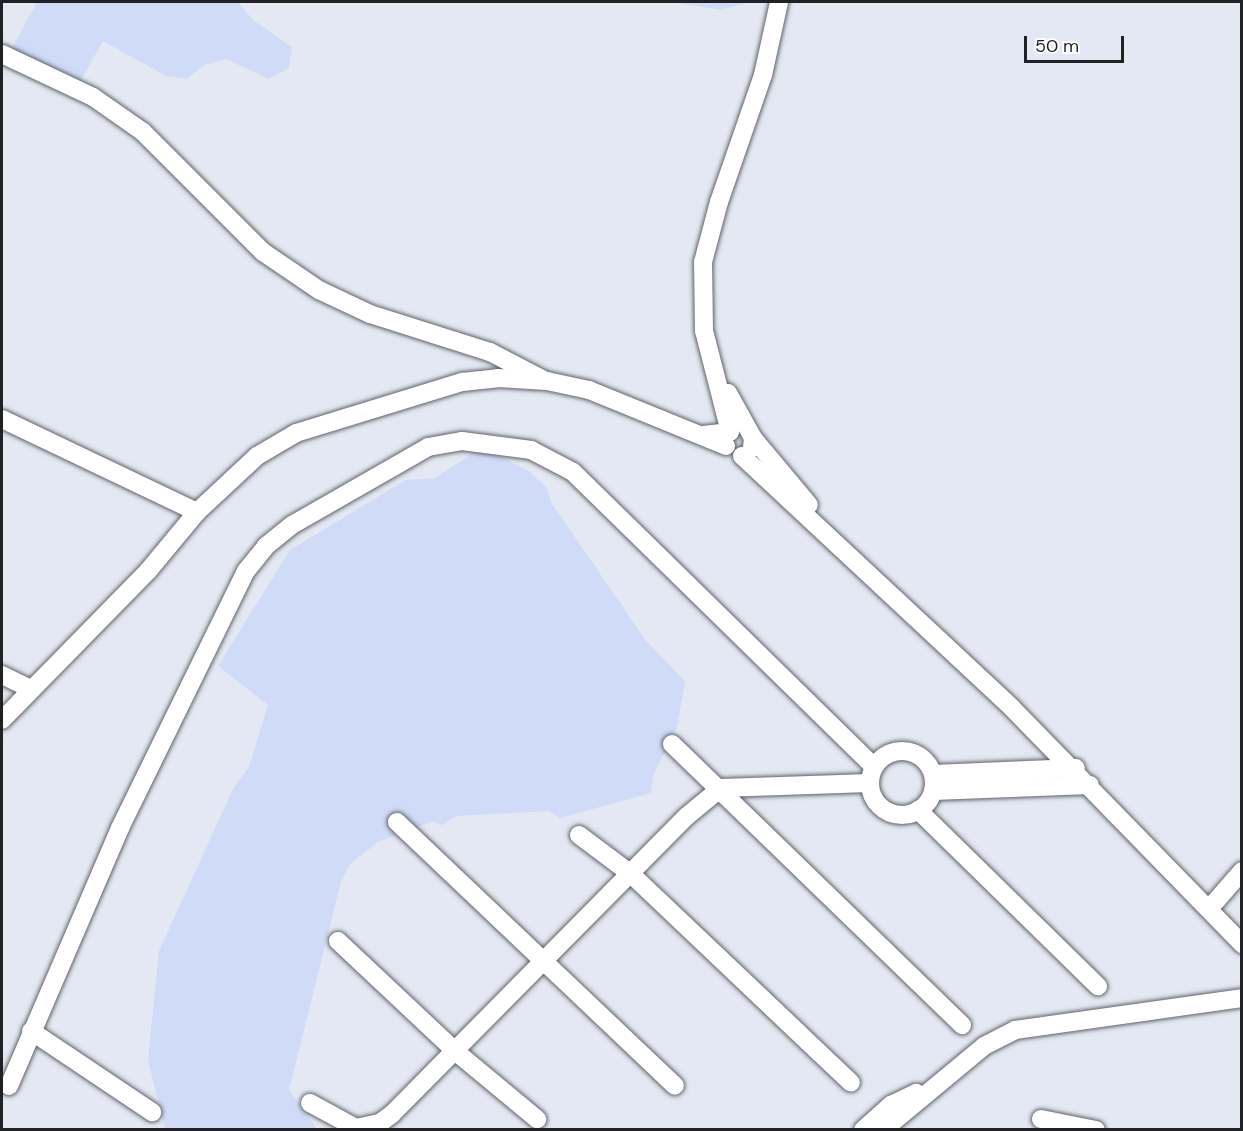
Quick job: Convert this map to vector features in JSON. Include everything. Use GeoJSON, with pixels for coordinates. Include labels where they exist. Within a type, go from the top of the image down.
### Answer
{"type":"FeatureCollection","features":[{"type":"Feature","properties":{"kind":"street"},"geometry":{"type":"LineString","coordinates":[[779,2],[763,75],[718,202],[703,262],[704,331],[740,440],[1004,685],[1083,777],[1242,944]]}},
{"type":"Feature","properties":{"kind":"street"},"geometry":{"type":"LineString","coordinates":[[2,54],[93,97],[143,132],[263,252],[319,291],[370,314],[490,352],[547,381]]}},
{"type":"Feature","properties":{"kind":"street"},"geometry":{"type":"LineString","coordinates":[[2,720],[148,571],[197,512],[257,456],[296,433],[462,382],[498,378],[547,381],[598,393],[704,435],[740,440]]}},
{"type":"Feature","properties":{"kind":"street"},"geometry":{"type":"LineString","coordinates":[[2,419],[197,512]]}},
{"type":"Feature","properties":{"kind":"street"},"geometry":{"type":"LineString","coordinates":[[9,1086],[120,828],[246,571],[266,546],[292,525],[428,447],[462,441],[531,450],[573,472],[872,775]]}},
{"type":"Feature","properties":{"kind":"street"},"geometry":{"type":"LineString","coordinates":[[2,675],[31,689]]}},
{"type":"Feature","properties":{"kind":"street"},"geometry":{"type":"LineString","coordinates":[[672,744],[721,788],[962,1025]]}},
{"type":"Feature","properties":{"kind":"street"},"geometry":{"type":"LineString","coordinates":[[902,751],[924,760],[933,782],[918,810],[902,815],[886,810],[874,799],[872,775],[886,755],[902,751]]}},
{"type":"Feature","properties":{"kind":"street"},"geometry":{"type":"LineString","coordinates":[[310,1103],[340,1122],[356,1128],[369,1127],[392,1114],[687,816],[721,788],[872,775]]}},
{"type":"Feature","properties":{"kind":"street"},"geometry":{"type":"LineString","coordinates":[[933,782],[1083,777],[1242,928]]}},
{"type":"Feature","properties":{"kind":"street"},"geometry":{"type":"LineString","coordinates":[[918,810],[1098,986]]}},
{"type":"Feature","properties":{"kind":"street"},"geometry":{"type":"LineString","coordinates":[[397,822],[675,1086]]}},
{"type":"Feature","properties":{"kind":"street"},"geometry":{"type":"LineString","coordinates":[[579,836],[631,874],[851,1083]]}},
{"type":"Feature","properties":{"kind":"street"},"geometry":{"type":"LineString","coordinates":[[1215,902],[1242,871]]}},
{"type":"Feature","properties":{"kind":"street"},"geometry":{"type":"LineString","coordinates":[[339,941],[455,1051],[537,1119]]}},
{"type":"Feature","properties":{"kind":"street"},"geometry":{"type":"LineString","coordinates":[[883,1130],[984,1046],[1015,1030],[1240,999]]}},
{"type":"Feature","properties":{"kind":"street"},"geometry":{"type":"LineString","coordinates":[[31,1031],[152,1112]]}},
{"type":"Feature","properties":{"kind":"street"},"geometry":{"type":"LineString","coordinates":[[863,1130],[891,1105],[942,1080]]}},
{"type":"Feature","properties":{"kind":"street"},"geometry":{"type":"LineString","coordinates":[[1041,1119],[1096,1130]]}},
{"type":"Feature","properties":{"kind":"shaded area"},"geometry":{"type":"Polygon","coordinates":[[[37,2],[238,2],[253,20],[292,47],[289,68],[269,79],[226,59],[204,65],[187,79],[166,76],[103,41],[80,82],[35,80],[14,68],[14,45],[37,2]]]}},
{"type":"Feature","properties":{"kind":"shaded area"},"geometry":{"type":"Polygon","coordinates":[[[673,2],[749,2],[721,10],[673,2]]]}},
{"type":"Feature","properties":{"kind":"shaded area"},"geometry":{"type":"Polygon","coordinates":[[[483,447],[530,472],[547,488],[551,502],[646,641],[685,681],[677,727],[653,776],[651,793],[560,818],[549,811],[456,816],[442,825],[433,821],[378,842],[350,864],[341,881],[289,1090],[317,1129],[165,1129],[148,1060],[159,951],[234,787],[249,767],[268,705],[218,666],[290,550],[406,480],[435,478],[483,447]]]}}]}
